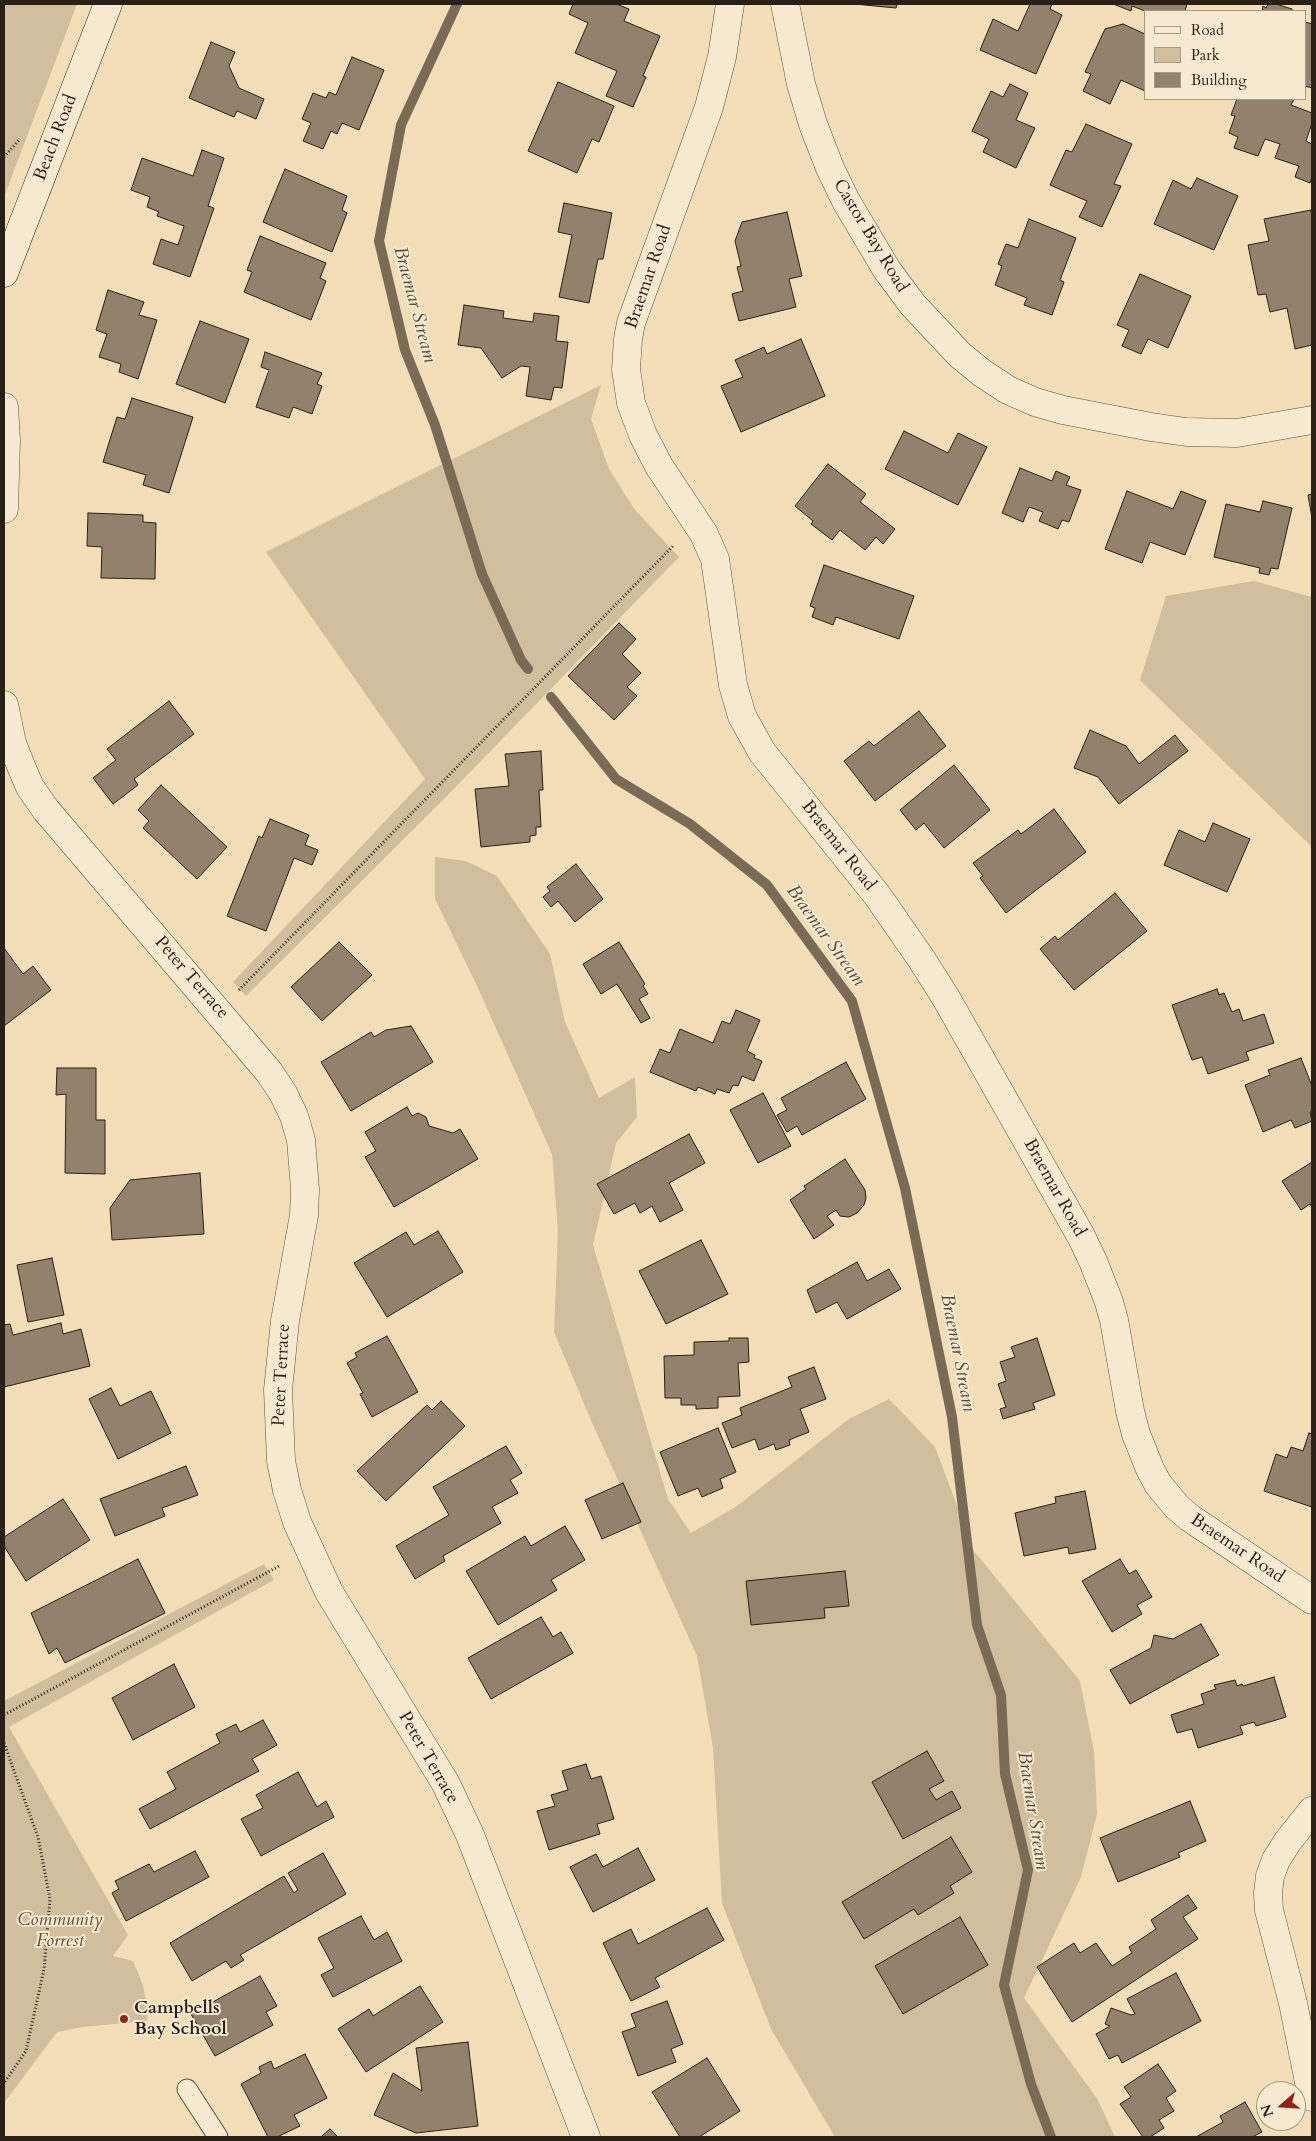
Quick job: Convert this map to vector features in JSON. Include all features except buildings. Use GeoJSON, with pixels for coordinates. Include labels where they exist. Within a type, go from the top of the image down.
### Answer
{"type":"FeatureCollection","features":[{"type":"Feature","properties":{"kind":"street","name":"Beach Road"},"geometry":{"type":"LineString","coordinates":[[4,273],[108,4]]}},
{"type":"Feature","properties":{"kind":"street","name":"Braemar Road"},"geometry":{"type":"LineString","coordinates":[[730,4],[722,57],[709,107],[631,323],[627,355],[628,389],[636,418],[659,466],[704,534],[715,560],[737,702],[748,729],[762,752],[877,895],[922,960],[946,998],[1081,1236],[1099,1275],[1114,1320],[1130,1411],[1136,1434],[1150,1470],[1167,1496],[1190,1518],[1312,1600]]}},
{"type":"Feature","properties":{"kind":"street","name":"Castor Bay Road"},"geometry":{"type":"LineString","coordinates":[[786,4],[801,84],[813,124],[830,168],[846,201],[887,270],[912,305],[960,355],[982,373],[1008,390],[1036,402],[1063,410],[1151,428],[1195,433],[1237,433],[1312,420]]}},
{"type":"Feature","properties":{"kind":"street"},"geometry":{"type":"LineString","coordinates":[[4,407],[6,440],[4,509]]}},
{"type":"Feature","properties":{"kind":"street","name":"Peter Terrace"},"geometry":{"type":"LineString","coordinates":[[4,705],[12,743],[30,788],[46,810],[269,1072],[283,1093],[294,1116],[301,1140],[304,1165],[304,1206],[280,1359],[278,1390],[281,1461],[296,1522],[329,1592],[446,1784],[480,1859],[586,2137]]}},
{"type":"Feature","properties":{"kind":"street"},"geometry":{"type":"LineString","coordinates":[[1312,1811],[1288,1841],[1276,1860],[1270,1876],[1268,1893],[1269,1910],[1294,2003],[1312,2097]]}},
{"type":"Feature","properties":{"kind":"lane"},"geometry":{"type":"LineString","coordinates":[[187,2089],[218,2137]]}},
{"type":"Feature","properties":{"kind":"path"},"geometry":{"type":"LineString","coordinates":[[255,973],[696,522]]}},
{"type":"Feature","properties":{"kind":"path"},"geometry":{"type":"LineString","coordinates":[[4,1715],[308,1550]]}},
{"type":"Feature","properties":{"kind":"path"},"geometry":{"type":"LineString","coordinates":[[4,1743],[38,1837],[50,1899],[44,1969],[26,2051],[4,2083]]}},
{"type":"Feature","properties":{"kind":"green space"},"geometry":{"type":"Polygon","coordinates":[[[4,4],[77,4],[4,197],[4,4]]]}},
{"type":"Feature","properties":{"kind":"green space"},"geometry":{"type":"Polygon","coordinates":[[[601,385],[591,419],[609,469],[635,510],[679,557],[441,802],[246,996],[233,982],[425,779],[266,552],[601,385]]]}},
{"type":"Feature","properties":{"kind":"green space"},"geometry":{"type":"Polygon","coordinates":[[[1254,581],[1312,597],[1312,847],[1140,680],[1166,596],[1254,581]]]}},
{"type":"Feature","properties":{"kind":"green space"},"geometry":{"type":"Polygon","coordinates":[[[435,857],[466,861],[497,876],[550,954],[565,1022],[599,1098],[635,1077],[637,1117],[616,1143],[593,1245],[668,1499],[691,1533],[737,1506],[849,1419],[889,1399],[935,1447],[974,1551],[1080,1681],[1094,1751],[1097,1814],[1081,1877],[1024,1998],[1098,2100],[1115,2137],[835,2137],[771,2029],[722,1903],[713,1748],[697,1656],[590,1418],[554,1332],[558,1231],[552,1154],[478,988],[435,899],[435,857]]]}},
{"type":"Feature","properties":{"kind":"green space","name":"Community Forrest"},"geometry":{"type":"Polygon","coordinates":[[[264,1564],[274,1580],[9,1727],[128,1935],[113,1956],[133,1961],[143,1985],[148,2013],[147,2021],[82,2027],[57,2032],[4,2103],[4,1701],[264,1564]]]}},
{"type":"Feature","properties":{"kind":"waterway","name":"Braemar Stream"},"geometry":{"type":"LineString","coordinates":[[457,4],[401,125],[379,241],[405,350],[435,425],[482,574],[521,660],[528,669]]}},
{"type":"Feature","properties":{"kind":"waterway","name":"Braemar Stream"},"geometry":{"type":"LineString","coordinates":[[551,697],[616,779],[690,824],[767,885],[852,1001],[905,1188],[952,1417],[977,1625],[1001,1695],[1005,1774],[1028,1870],[1004,1985],[1031,2084],[1051,2137]]}},
{"type":"Feature","properties":{"kind":"place","name":"Campbells Bay School"},"geometry":{"type":"Point","coordinates":[124,2019]}}]}
